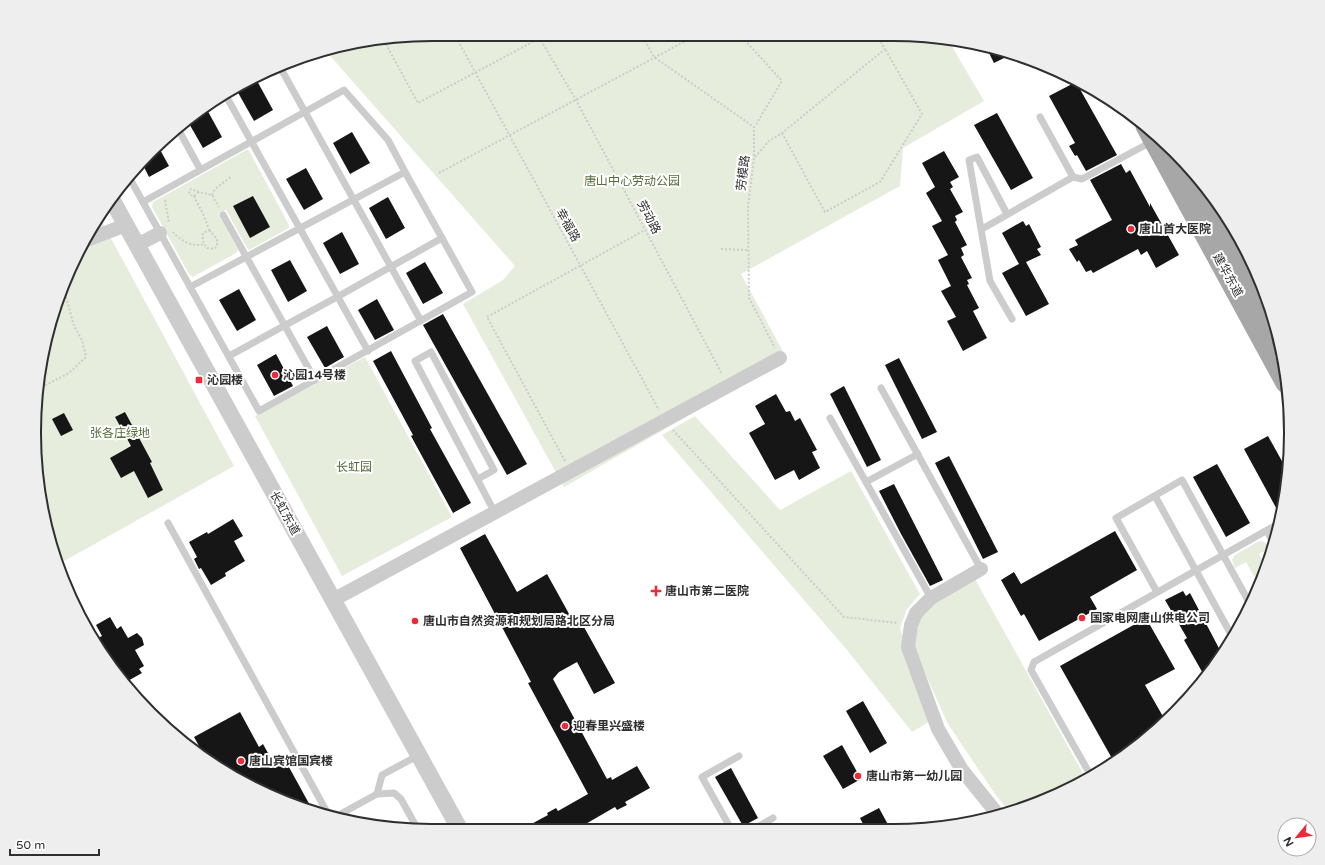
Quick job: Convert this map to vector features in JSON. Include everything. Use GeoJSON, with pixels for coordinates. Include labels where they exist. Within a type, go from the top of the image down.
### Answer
{"type":"FeatureCollection","features":[{"type":"Feature","properties":{"kind":"main road","name":"建华东道"},"geometry":{"type":"LineString","coordinates":[[1155,142],[1279,370]]}},
{"type":"Feature","properties":{"kind":"main road","name":"建华东道"},"geometry":{"type":"LineString","coordinates":[[1199,189],[1258,293]]}},
{"type":"Feature","properties":{"kind":"street","name":"长虹东道"},"geometry":{"type":"LineString","coordinates":[[115,204],[457,824]]}},
{"type":"Feature","properties":{"kind":"street"},"geometry":{"type":"LineString","coordinates":[[93,238],[126,225]]}},
{"type":"Feature","properties":{"kind":"street"},"geometry":{"type":"LineString","coordinates":[[137,245],[160,233]]}},
{"type":"Feature","properties":{"kind":"street"},"geometry":{"type":"LineString","coordinates":[[333,600],[780,358]]}},
{"type":"Feature","properties":{"kind":"street"},"geometry":{"type":"LineString","coordinates":[[982,569],[931,598],[916,613],[911,625],[908,647],[938,729],[962,770],[992,811]]}},
{"type":"Feature","properties":{"kind":"lane"},"geometry":{"type":"LineString","coordinates":[[282,71],[421,321]]}},
{"type":"Feature","properties":{"kind":"lane"},"geometry":{"type":"LineString","coordinates":[[132,182],[142,202],[259,411],[472,292],[388,140],[344,90],[142,202]]}},
{"type":"Feature","properties":{"kind":"lane"},"geometry":{"type":"LineString","coordinates":[[228,99],[368,351]]}},
{"type":"Feature","properties":{"kind":"lane"},"geometry":{"type":"LineString","coordinates":[[1040,117],[1073,177]]}},
{"type":"Feature","properties":{"kind":"lane"},"geometry":{"type":"LineString","coordinates":[[180,133],[200,169]]}},
{"type":"Feature","properties":{"kind":"lane"},"geometry":{"type":"LineString","coordinates":[[982,229],[1073,177],[1082,179],[1147,135]]}},
{"type":"Feature","properties":{"kind":"lane"},"geometry":{"type":"LineString","coordinates":[[1007,214],[977,157],[969,160],[990,281],[1012,319]]}},
{"type":"Feature","properties":{"kind":"lane"},"geometry":{"type":"LineString","coordinates":[[190,287],[247,258],[405,172]]}},
{"type":"Feature","properties":{"kind":"lane"},"geometry":{"type":"LineString","coordinates":[[223,215],[315,380]]}},
{"type":"Feature","properties":{"kind":"lane"},"geometry":{"type":"LineString","coordinates":[[228,356],[442,238]]}},
{"type":"Feature","properties":{"kind":"lane"},"geometry":{"type":"LineString","coordinates":[[478,479],[494,470],[431,352],[414,361],[478,479],[494,513]]}},
{"type":"Feature","properties":{"kind":"lane"},"geometry":{"type":"LineString","coordinates":[[881,388],[982,569]]}},
{"type":"Feature","properties":{"kind":"lane"},"geometry":{"type":"LineString","coordinates":[[830,418],[931,598]]}},
{"type":"Feature","properties":{"kind":"lane"},"geometry":{"type":"LineString","coordinates":[[866,482],[918,454]]}},
{"type":"Feature","properties":{"kind":"lane"},"geometry":{"type":"LineString","coordinates":[[1157,592],[1116,518],[1182,480],[1247,599]]}},
{"type":"Feature","properties":{"kind":"lane"},"geometry":{"type":"LineString","coordinates":[[1155,496],[1230,632]]}},
{"type":"Feature","properties":{"kind":"lane"},"geometry":{"type":"LineString","coordinates":[[168,523],[325,809]]}},
{"type":"Feature","properties":{"kind":"lane"},"geometry":{"type":"LineString","coordinates":[[1089,772],[1031,670],[1034,662],[1272,528]]}},
{"type":"Feature","properties":{"kind":"lane"},"geometry":{"type":"LineString","coordinates":[[1267,531],[1270,537]]}},
{"type":"Feature","properties":{"kind":"lane"},"geometry":{"type":"LineString","coordinates":[[377,794],[382,775],[419,755]]}},
{"type":"Feature","properties":{"kind":"lane"},"geometry":{"type":"LineString","coordinates":[[728,824],[702,777],[739,756]]}},
{"type":"Feature","properties":{"kind":"lane"},"geometry":{"type":"LineString","coordinates":[[342,813],[377,794],[394,793],[401,799],[414,823]]}},
{"type":"Feature","properties":{"kind":"lane"},"geometry":{"type":"LineString","coordinates":[[763,824],[773,818]]}},
{"type":"Feature","properties":{"kind":"path","name":"幸福路"},"geometry":{"type":"LineString","coordinates":[[458,41],[664,421],[844,617],[911,625]]}},
{"type":"Feature","properties":{"kind":"path"},"geometry":{"type":"LineString","coordinates":[[386,44],[418,103],[533,41]]}},
{"type":"Feature","properties":{"kind":"path","name":"劳动路"},"geometry":{"type":"LineString","coordinates":[[541,41],[576,100],[729,386]]}},
{"type":"Feature","properties":{"kind":"path"},"geometry":{"type":"LineString","coordinates":[[645,41],[655,58],[754,127],[782,81],[746,41]]}},
{"type":"Feature","properties":{"kind":"path"},"geometry":{"type":"LineString","coordinates":[[439,173],[686,41]]}},
{"type":"Feature","properties":{"kind":"path"},"geometry":{"type":"LineString","coordinates":[[782,133],[825,212],[880,182],[922,114],[880,41]]}},
{"type":"Feature","properties":{"kind":"path"},"geometry":{"type":"LineString","coordinates":[[754,158],[768,141],[782,133],[885,49]]}},
{"type":"Feature","properties":{"kind":"path","name":"劳模路"},"geometry":{"type":"LineString","coordinates":[[754,127],[754,158],[748,206],[749,298],[780,358]]}},
{"type":"Feature","properties":{"kind":"path"},"geometry":{"type":"LineString","coordinates":[[212,195],[215,189],[232,176]]}},
{"type":"Feature","properties":{"kind":"path"},"geometry":{"type":"LineString","coordinates":[[209,230],[203,233],[202,238],[207,248],[212,249],[217,246],[217,239],[209,230],[194,196],[190,195],[189,191],[191,189],[212,195],[223,215]]}},
{"type":"Feature","properties":{"kind":"path"},"geometry":{"type":"LineString","coordinates":[[194,196],[199,192]]}},
{"type":"Feature","properties":{"kind":"path"},"geometry":{"type":"LineString","coordinates":[[164,198],[170,228],[178,238],[191,244],[204,244]]}},
{"type":"Feature","properties":{"kind":"path"},"geometry":{"type":"LineString","coordinates":[[566,464],[487,317],[645,230]]}},
{"type":"Feature","properties":{"kind":"path"},"geometry":{"type":"LineString","coordinates":[[722,249],[748,250]]}},
{"type":"Feature","properties":{"kind":"path"},"geometry":{"type":"LineString","coordinates":[[44,386],[69,373],[86,357],[82,340],[74,326],[66,295]]}},
{"type":"Feature","properties":{"kind":"green space","name":"唐山中心劳动公园"},"geometry":{"type":"Polygon","coordinates":[[[432,41],[918,42],[951,45],[984,101],[903,148],[900,186],[741,274],[787,359],[564,487],[463,304],[503,280],[515,266],[329,55],[381,44],[432,41]]]}},
{"type":"Feature","properties":{"kind":"green space"},"geometry":{"type":"Polygon","coordinates":[[[248,149],[289,225],[289,228],[249,250],[226,210],[218,214],[238,250],[236,253],[193,277],[189,274],[152,207],[153,202],[248,149]]]}},
{"type":"Feature","properties":{"kind":"green space","name":"张各庄绿地"},"geometry":{"type":"Polygon","coordinates":[[[102,222],[234,466],[63,561],[54,534],[44,484],[41,432],[44,381],[54,331],[62,307],[81,259],[102,222]]]}},
{"type":"Feature","properties":{"kind":"green space","name":"长虹园"},"geometry":{"type":"Polygon","coordinates":[[[365,357],[452,517],[342,576],[255,416],[365,357]]]}},
{"type":"Feature","properties":{"kind":"green space"},"geometry":{"type":"Polygon","coordinates":[[[695,416],[780,510],[851,471],[920,594],[907,609],[900,628],[932,720],[912,732],[847,650],[662,435],[695,416]]]}},
{"type":"Feature","properties":{"kind":"green space"},"geometry":{"type":"Polygon","coordinates":[[[1259,541],[1267,545],[1266,550],[1259,554],[1262,560],[1255,578],[1246,562],[1235,568],[1232,560],[1235,555],[1259,541]]]}},
{"type":"Feature","properties":{"kind":"green space"},"geometry":{"type":"Polygon","coordinates":[[[975,579],[1083,774],[1066,784],[1006,807],[995,794],[948,724],[914,649],[913,627],[928,608],[975,579]]]}},
{"type":"Feature","properties":{"kind":"building"},"geometry":{"type":"Polygon","coordinates":[[[989,53],[1005,58],[994,63],[989,53]]]}},
{"type":"Feature","properties":{"kind":"building"},"geometry":{"type":"Polygon","coordinates":[[[258,82],[273,110],[254,121],[238,92],[258,82]]]}},
{"type":"Feature","properties":{"kind":"building"},"geometry":{"type":"Polygon","coordinates":[[[1072,84],[1080,88],[1117,155],[1086,171],[1077,155],[1075,156],[1069,146],[1075,143],[1049,96],[1072,84]]]}},
{"type":"Feature","properties":{"kind":"building"},"geometry":{"type":"Polygon","coordinates":[[[208,112],[222,137],[203,148],[190,125],[208,112]]]}},
{"type":"Feature","properties":{"kind":"building"},"geometry":{"type":"Polygon","coordinates":[[[997,113],[1033,178],[1011,190],[974,125],[997,113]]]}},
{"type":"Feature","properties":{"kind":"building"},"geometry":{"type":"Polygon","coordinates":[[[352,132],[370,163],[350,174],[333,143],[352,132]]]}},
{"type":"Feature","properties":{"kind":"building"},"geometry":{"type":"Polygon","coordinates":[[[161,151],[169,166],[149,177],[144,168],[161,151]]]}},
{"type":"Feature","properties":{"kind":"building"},"geometry":{"type":"Polygon","coordinates":[[[944,151],[959,177],[950,182],[953,187],[950,189],[963,212],[955,216],[957,220],[955,222],[967,245],[961,248],[964,255],[961,257],[972,278],[967,280],[969,284],[967,285],[979,308],[973,311],[987,338],[963,351],[947,321],[956,317],[941,291],[951,286],[938,260],[948,255],[932,226],[942,221],[926,193],[935,187],[922,163],[944,151]]]}},
{"type":"Feature","properties":{"kind":"building","name":"唐山首大医院"},"geometry":{"type":"Polygon","coordinates":[[[1121,164],[1126,173],[1130,170],[1179,255],[1156,268],[1147,251],[1141,255],[1138,249],[1093,273],[1091,270],[1086,272],[1079,260],[1077,262],[1069,249],[1078,245],[1075,240],[1112,220],[1090,180],[1121,164]]]}},
{"type":"Feature","properties":{"kind":"building"},"geometry":{"type":"Polygon","coordinates":[[[306,168],[323,199],[304,210],[286,179],[306,168]]]}},
{"type":"Feature","properties":{"kind":"building"},"geometry":{"type":"Polygon","coordinates":[[[253,196],[270,227],[250,238],[233,206],[253,196]]]}},
{"type":"Feature","properties":{"kind":"building"},"geometry":{"type":"Polygon","coordinates":[[[388,197],[405,228],[386,239],[369,208],[388,197]]]}},
{"type":"Feature","properties":{"kind":"building"},"geometry":{"type":"Polygon","coordinates":[[[1023,221],[1026,226],[1029,224],[1041,247],[1037,249],[1041,255],[1026,262],[1049,304],[1026,316],[1002,273],[1019,264],[1002,233],[1023,221]]]}},
{"type":"Feature","properties":{"kind":"building"},"geometry":{"type":"Polygon","coordinates":[[[342,232],[359,264],[340,274],[323,243],[342,232]]]}},
{"type":"Feature","properties":{"kind":"building"},"geometry":{"type":"Polygon","coordinates":[[[290,260],[307,291],[288,302],[271,270],[290,260]]]}},
{"type":"Feature","properties":{"kind":"building"},"geometry":{"type":"Polygon","coordinates":[[[425,262],[443,293],[423,304],[406,273],[425,262]]]}},
{"type":"Feature","properties":{"kind":"building"},"geometry":{"type":"Polygon","coordinates":[[[239,289],[256,320],[237,331],[219,300],[239,289]]]}},
{"type":"Feature","properties":{"kind":"building"},"geometry":{"type":"Polygon","coordinates":[[[377,299],[394,330],[375,340],[358,310],[377,299]]]}},
{"type":"Feature","properties":{"kind":"building"},"geometry":{"type":"Polygon","coordinates":[[[443,314],[527,464],[507,475],[423,325],[443,314]]]}},
{"type":"Feature","properties":{"kind":"building"},"geometry":{"type":"Polygon","coordinates":[[[327,326],[344,357],[325,368],[307,337],[327,326]]]}},
{"type":"Feature","properties":{"kind":"building"},"geometry":{"type":"Polygon","coordinates":[[[391,351],[432,428],[430,429],[471,503],[453,513],[411,436],[413,435],[373,361],[391,351]]]}},
{"type":"Feature","properties":{"kind":"building","name":"沁园14号楼"},"geometry":{"type":"Polygon","coordinates":[[[276,354],[293,386],[274,396],[257,365],[276,354]]]}},
{"type":"Feature","properties":{"kind":"building"},"geometry":{"type":"Polygon","coordinates":[[[899,358],[937,432],[922,439],[885,365],[899,358]]]}},
{"type":"Feature","properties":{"kind":"building"},"geometry":{"type":"Polygon","coordinates":[[[844,386],[881,460],[867,467],[830,394],[844,386]]]}},
{"type":"Feature","properties":{"kind":"building"},"geometry":{"type":"Polygon","coordinates":[[[776,394],[786,412],[790,411],[795,421],[800,418],[817,450],[812,452],[820,468],[799,480],[794,470],[775,480],[749,433],[765,424],[755,406],[776,394]]]}},
{"type":"Feature","properties":{"kind":"building"},"geometry":{"type":"Polygon","coordinates":[[[125,412],[152,462],[150,463],[163,490],[148,498],[134,471],[121,478],[110,458],[131,446],[115,417],[125,412]]]}},
{"type":"Feature","properties":{"kind":"building"},"geometry":{"type":"Polygon","coordinates":[[[64,413],[73,430],[61,436],[52,419],[64,413]]]}},
{"type":"Feature","properties":{"kind":"building"},"geometry":{"type":"Polygon","coordinates":[[[1268,436],[1283,462],[1281,484],[1276,508],[1244,449],[1268,436]]]}},
{"type":"Feature","properties":{"kind":"building"},"geometry":{"type":"Polygon","coordinates":[[[949,456],[998,552],[983,559],[935,463],[949,456]]]}},
{"type":"Feature","properties":{"kind":"building"},"geometry":{"type":"Polygon","coordinates":[[[1217,464],[1250,523],[1226,537],[1193,477],[1217,464]]]}},
{"type":"Feature","properties":{"kind":"building"},"geometry":{"type":"Polygon","coordinates":[[[894,484],[943,580],[930,586],[879,491],[894,484]]]}},
{"type":"Feature","properties":{"kind":"building"},"geometry":{"type":"Polygon","coordinates":[[[233,519],[243,536],[234,541],[245,561],[225,573],[226,576],[211,585],[201,568],[199,569],[194,559],[197,557],[189,542],[207,532],[208,534],[233,519]]]}},
{"type":"Feature","properties":{"kind":"building"},"geometry":{"type":"Polygon","coordinates":[[[1115,531],[1137,570],[1090,597],[1097,609],[1039,641],[1024,614],[1021,616],[1001,580],[1014,572],[1021,584],[1115,531]]]}},
{"type":"Feature","properties":{"kind":"building"},"geometry":{"type":"Polygon","coordinates":[[[485,534],[517,592],[547,574],[573,621],[579,618],[615,683],[594,694],[577,662],[559,672],[553,679],[607,779],[611,777],[612,780],[637,766],[650,788],[625,802],[627,805],[617,810],[615,807],[586,824],[531,824],[548,815],[547,813],[556,808],[558,811],[588,794],[528,683],[531,682],[460,548],[485,534]]]}},
{"type":"Feature","properties":{"kind":"building"},"geometry":{"type":"Polygon","coordinates":[[[1183,591],[1186,596],[1190,593],[1219,648],[1202,672],[1184,640],[1187,638],[1165,600],[1183,591]]]}},
{"type":"Feature","properties":{"kind":"building"},"geometry":{"type":"Polygon","coordinates":[[[110,617],[117,629],[121,626],[128,638],[137,633],[142,638],[144,645],[135,650],[144,666],[139,669],[142,673],[129,680],[99,637],[102,636],[96,625],[110,617]]]}},
{"type":"Feature","properties":{"kind":"building"},"geometry":{"type":"Polygon","coordinates":[[[1146,618],[1175,669],[1145,685],[1162,716],[1151,727],[1111,757],[1060,666],[1146,618]]]}},
{"type":"Feature","properties":{"kind":"building"},"geometry":{"type":"Polygon","coordinates":[[[863,701],[887,743],[870,753],[846,711],[863,701]]]}},
{"type":"Feature","properties":{"kind":"building","name":"唐山宾馆国宾楼"},"geometry":{"type":"Polygon","coordinates":[[[240,712],[259,747],[263,744],[274,764],[284,758],[309,804],[259,784],[237,772],[199,747],[194,737],[240,712]]]}},
{"type":"Feature","properties":{"kind":"building"},"geometry":{"type":"Polygon","coordinates":[[[842,745],[861,779],[843,789],[823,756],[842,745]]]}},
{"type":"Feature","properties":{"kind":"building"},"geometry":{"type":"Polygon","coordinates":[[[731,768],[758,818],[747,824],[742,824],[715,777],[731,768]]]}},
{"type":"Feature","properties":{"kind":"building"},"geometry":{"type":"Polygon","coordinates":[[[879,808],[888,824],[863,824],[860,818],[879,808]]]}},
{"type":"Feature","properties":{"kind":"place","name":"唐山首大医院"},"geometry":{"type":"Point","coordinates":[1131,229]}},
{"type":"Feature","properties":{"kind":"place","name":"沁园14号楼"},"geometry":{"type":"Point","coordinates":[275,375]}},
{"type":"Feature","properties":{"kind":"place","name":"沁园楼"},"geometry":{"type":"Point","coordinates":[199,380]}},
{"type":"Feature","properties":{"kind":"place","name":"唐山市第二医院"},"geometry":{"type":"Point","coordinates":[656,591]}},
{"type":"Feature","properties":{"kind":"place","name":"国家电网唐山供电公司"},"geometry":{"type":"Point","coordinates":[1082,618]}},
{"type":"Feature","properties":{"kind":"place","name":"唐山市自然资源和规划局路北区分局"},"geometry":{"type":"Point","coordinates":[415,621]}},
{"type":"Feature","properties":{"kind":"place","name":"迎春里兴盛楼"},"geometry":{"type":"Point","coordinates":[565,726]}},
{"type":"Feature","properties":{"kind":"place","name":"唐山宾馆国宾楼"},"geometry":{"type":"Point","coordinates":[241,761]}},
{"type":"Feature","properties":{"kind":"place","name":"唐山市第一幼儿园"},"geometry":{"type":"Point","coordinates":[858,776]}}]}
